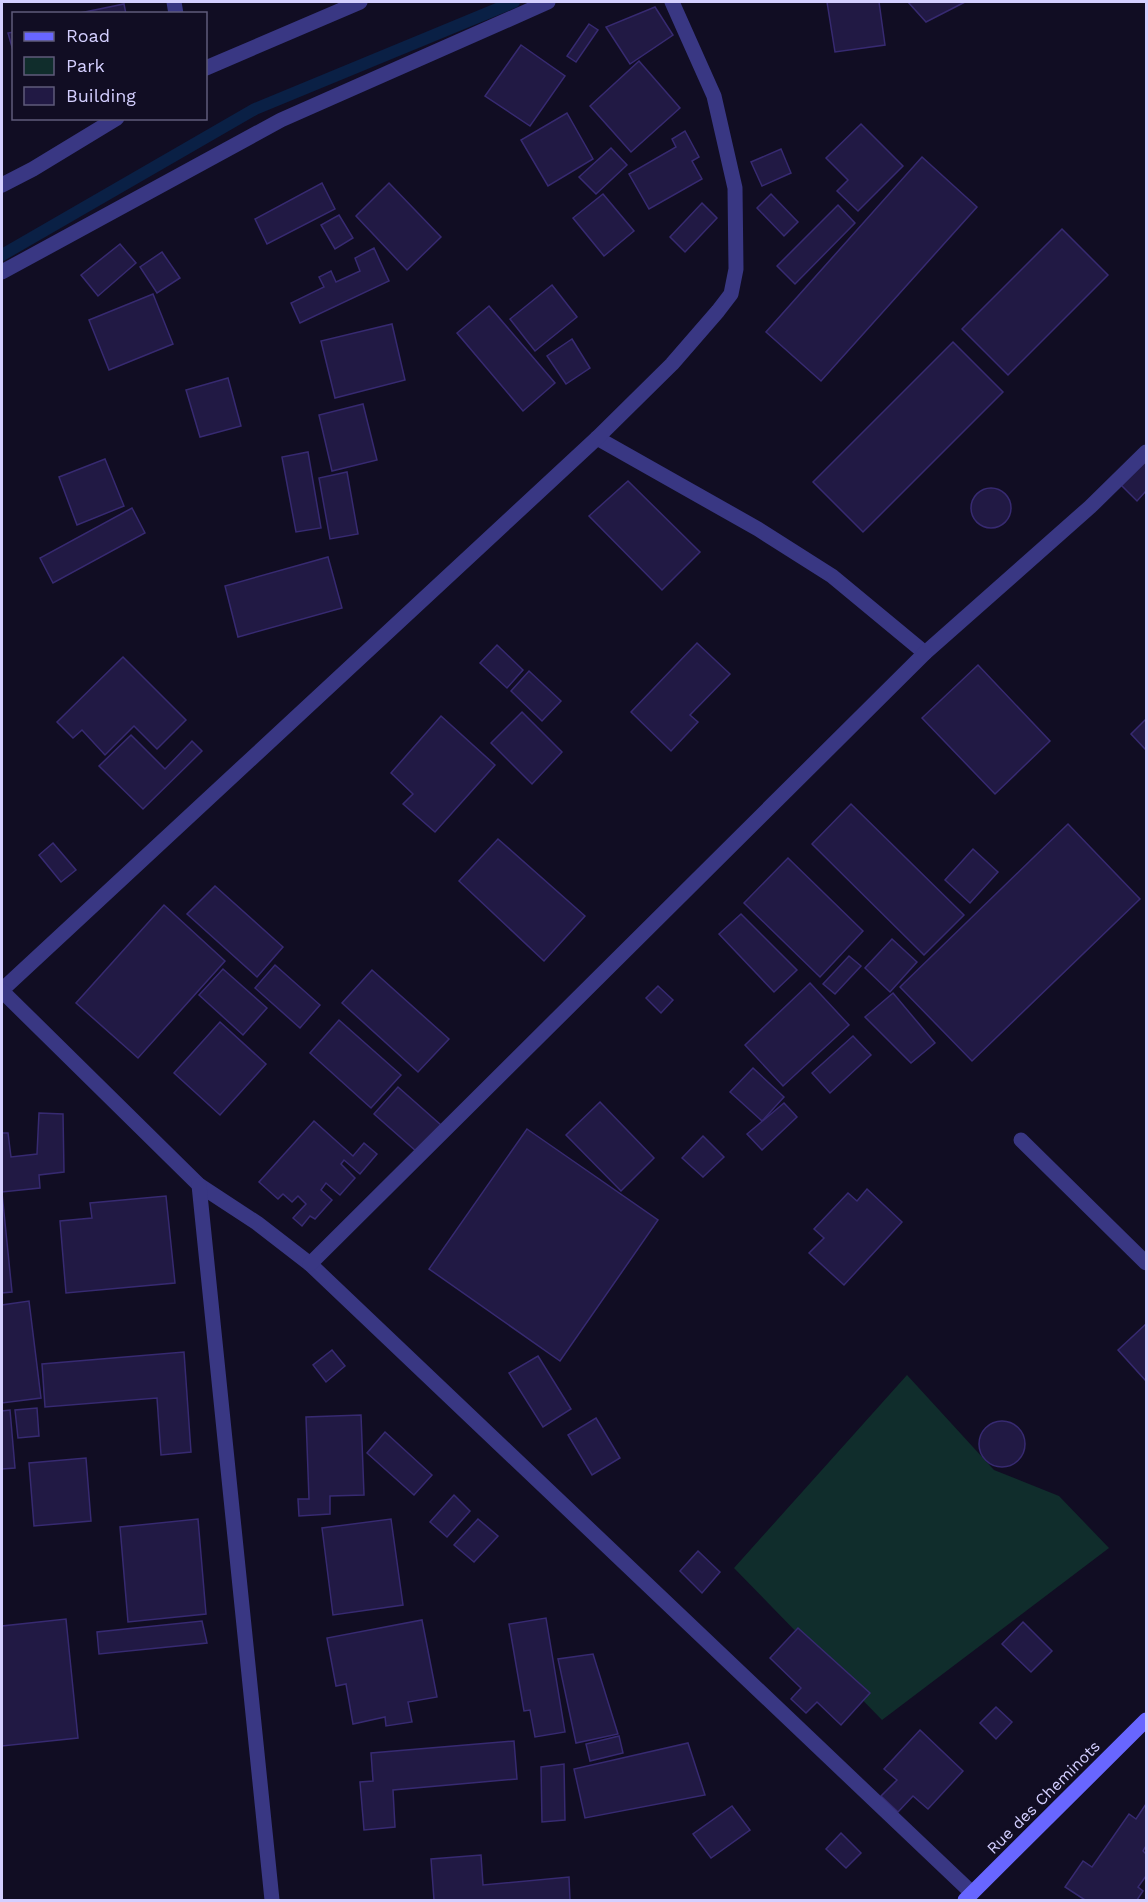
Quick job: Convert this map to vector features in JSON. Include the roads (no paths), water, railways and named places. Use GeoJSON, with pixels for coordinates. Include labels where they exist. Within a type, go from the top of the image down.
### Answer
{"type":"FeatureCollection","features":[{"type":"Feature","properties":{"kind":"street"},"geometry":{"type":"LineString","coordinates":[[207,68],[360,2]]}},
{"type":"Feature","properties":{"kind":"street"},"geometry":{"type":"LineString","coordinates":[[2,272],[281,120],[548,2]]}},
{"type":"Feature","properties":{"kind":"street"},"geometry":{"type":"LineString","coordinates":[[672,2],[714,96],[735,188],[736,269],[731,294],[672,364],[597,438],[2,991],[199,1185],[257,1223],[310,1264],[969,1897]]}},
{"type":"Feature","properties":{"kind":"street"},"geometry":{"type":"LineString","coordinates":[[2,185],[114,120]]}},
{"type":"Feature","properties":{"kind":"street"},"geometry":{"type":"LineString","coordinates":[[597,438],[758,529],[831,576],[925,653]]}},
{"type":"Feature","properties":{"kind":"street"},"geometry":{"type":"LineString","coordinates":[[310,1264],[925,653],[1090,507],[1146,452]]}},
{"type":"Feature","properties":{"kind":"street"},"geometry":{"type":"LineString","coordinates":[[1021,1140],[1146,1263]]}},
{"type":"Feature","properties":{"kind":"street"},"geometry":{"type":"LineString","coordinates":[[199,1185],[272,1900]]}},
{"type":"Feature","properties":{"kind":"street","name":"Rue des Cheminots"},"geometry":{"type":"LineString","coordinates":[[969,1897],[1146,1720]]}},
{"type":"Feature","properties":{"kind":"waterway"},"geometry":{"type":"LineString","coordinates":[[2,255],[255,109],[514,2]]}}]}
